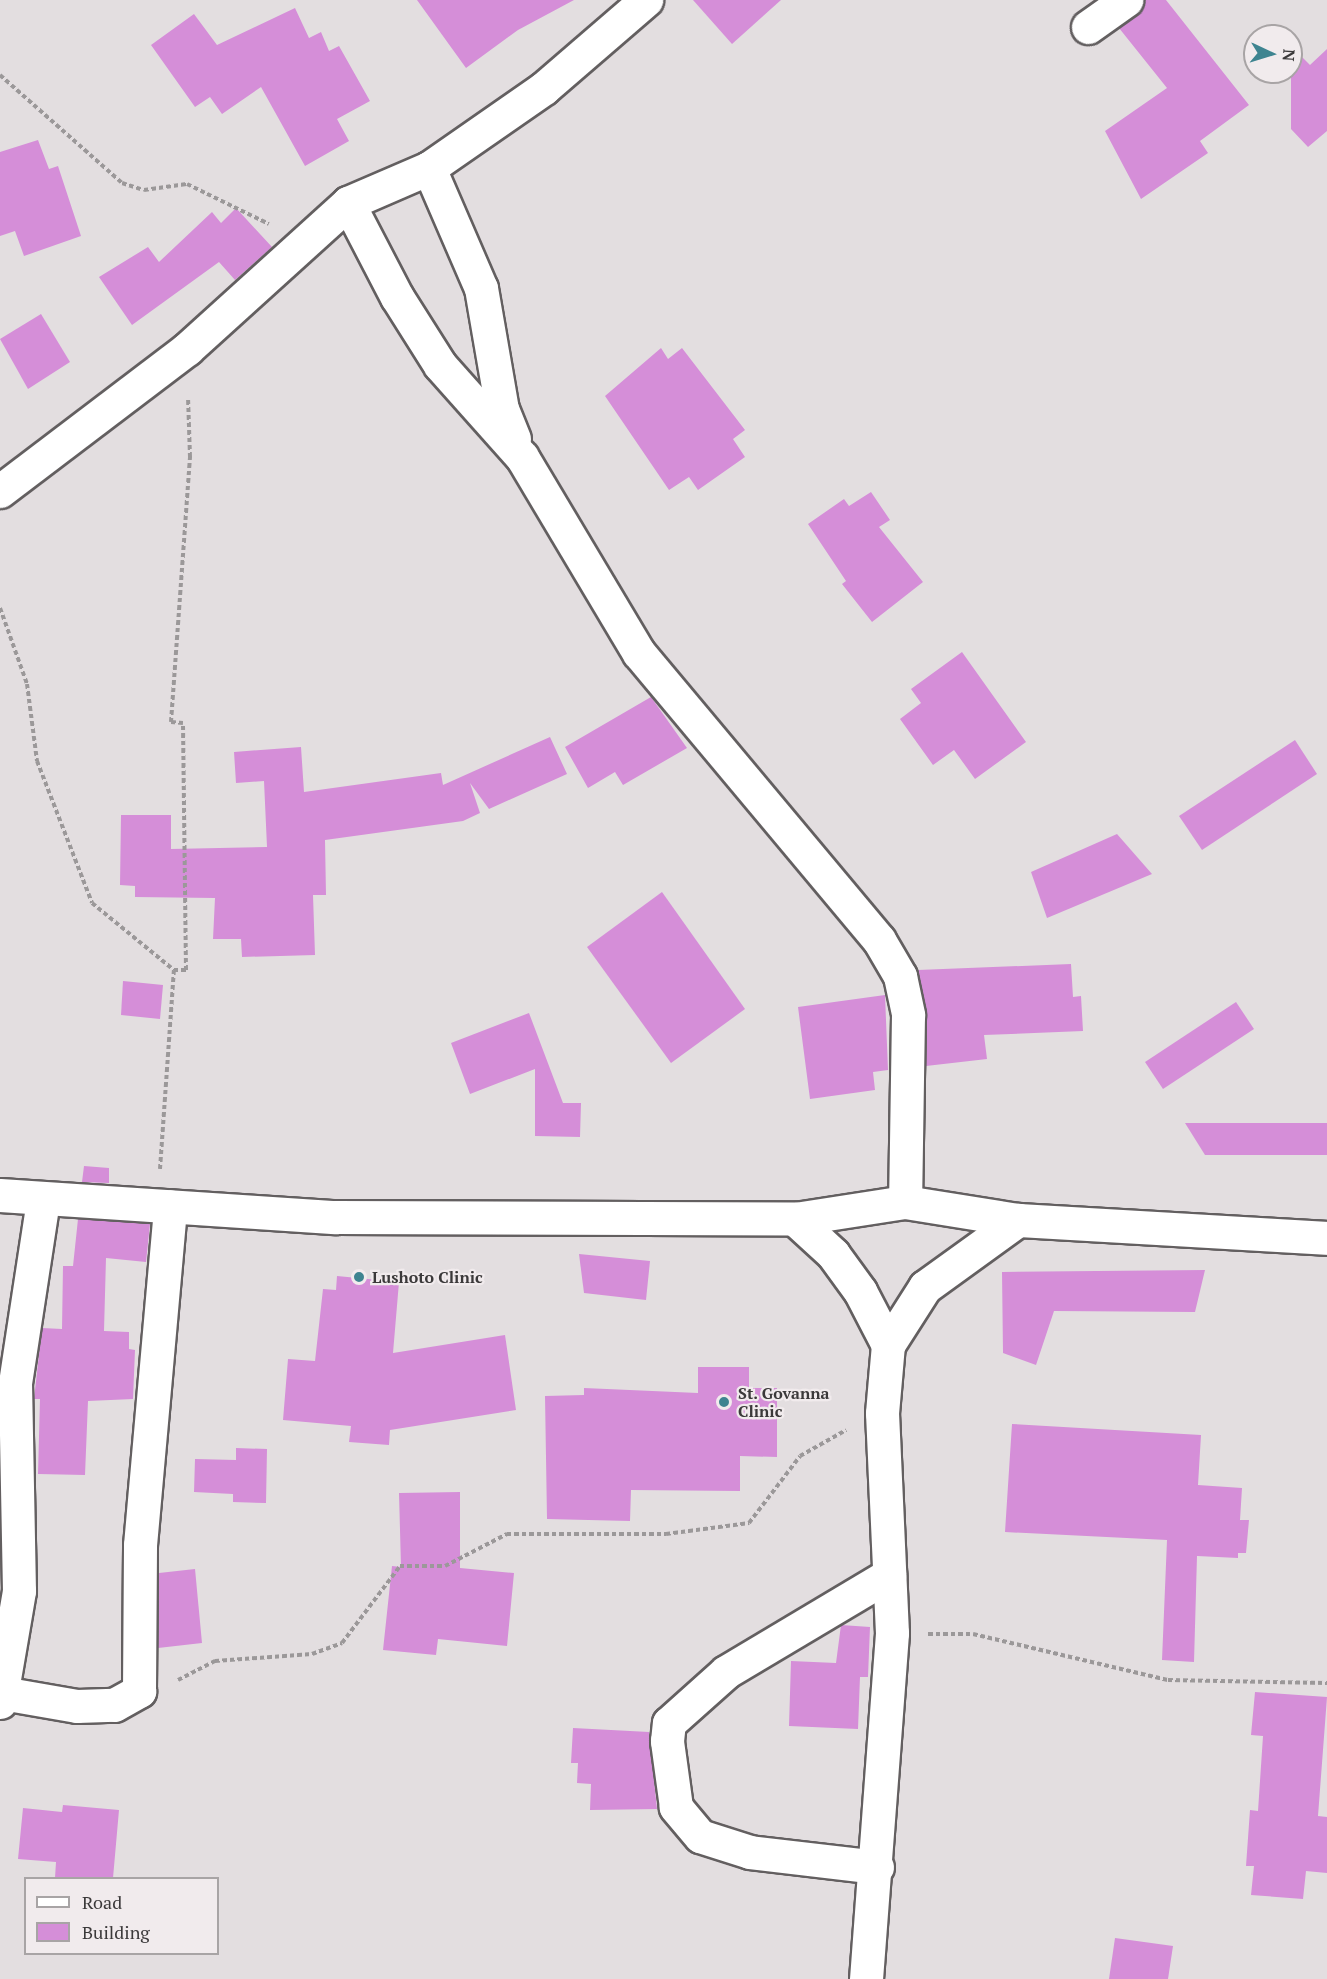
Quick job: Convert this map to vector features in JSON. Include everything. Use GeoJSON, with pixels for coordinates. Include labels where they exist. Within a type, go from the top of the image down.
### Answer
{"type":"FeatureCollection","features":[{"type":"Feature","properties":{"kind":"street"},"geometry":{"type":"LineString","coordinates":[[1088,27],[1126,0]]}},
{"type":"Feature","properties":{"kind":"street"},"geometry":{"type":"LineString","coordinates":[[0,491],[187,350],[348,202],[429,168],[544,88],[644,1]]}},
{"type":"Feature","properties":{"kind":"street"},"geometry":{"type":"LineString","coordinates":[[429,168],[481,288],[502,409],[522,458],[639,653],[879,940],[900,976],[908,1015],[904,1202]]}},
{"type":"Feature","properties":{"kind":"street"},"geometry":{"type":"LineString","coordinates":[[348,202],[397,297],[440,365],[522,458]]}},
{"type":"Feature","properties":{"kind":"street"},"geometry":{"type":"LineString","coordinates":[[0,1195],[43,1200],[334,1217],[795,1219],[904,1202],[1018,1220],[1327,1238]]}},
{"type":"Feature","properties":{"kind":"street"},"geometry":{"type":"LineString","coordinates":[[43,1200],[15,1383],[20,1591],[1,1698],[77,1706],[114,1705],[139,1691],[140,1545],[164,1206]]}},
{"type":"Feature","properties":{"kind":"street"},"geometry":{"type":"LineString","coordinates":[[795,1219],[840,1263],[888,1346]]}},
{"type":"Feature","properties":{"kind":"street"},"geometry":{"type":"LineString","coordinates":[[866,1979],[877,1867],[892,1633],[882,1413],[888,1346],[925,1287],[1018,1220]]}},
{"type":"Feature","properties":{"kind":"street"},"geometry":{"type":"LineString","coordinates":[[877,1867],[750,1852],[700,1836],[676,1807],[667,1741],[669,1723],[726,1672],[890,1575]]}},
{"type":"Feature","properties":{"kind":"path"},"geometry":{"type":"LineString","coordinates":[[0,75],[122,183],[144,190],[187,184],[304,243]]}},
{"type":"Feature","properties":{"kind":"path"},"geometry":{"type":"LineString","coordinates":[[0,608],[27,684],[37,760],[92,903],[174,970],[186,970],[183,723],[171,722],[190,457],[187,350]]}},
{"type":"Feature","properties":{"kind":"path"},"geometry":{"type":"LineString","coordinates":[[164,1206],[174,970]]}},
{"type":"Feature","properties":{"kind":"path"},"geometry":{"type":"LineString","coordinates":[[139,1691],[165,1687],[215,1661],[312,1654],[342,1643],[400,1566],[445,1566],[507,1534],[666,1534],[748,1524],[800,1456],[882,1413]]}},
{"type":"Feature","properties":{"kind":"path"},"geometry":{"type":"LineString","coordinates":[[892,1633],[973,1634],[1168,1680],[1327,1683]]}},
{"type":"Feature","properties":{"kind":"building"},"geometry":{"type":"Polygon","coordinates":[[[417,0],[574,0],[518,30],[466,68],[417,0]]]}},
{"type":"Feature","properties":{"kind":"building"},"geometry":{"type":"Polygon","coordinates":[[[693,0],[781,0],[732,44],[693,0]]]}},
{"type":"Feature","properties":{"kind":"building"},"geometry":{"type":"Polygon","coordinates":[[[1144,0],[1166,0],[1249,105],[1200,141],[1208,153],[1141,199],[1105,131],[1167,88],[1119,28],[1137,15],[1144,0]]]}},
{"type":"Feature","properties":{"kind":"building"},"geometry":{"type":"Polygon","coordinates":[[[295,8],[309,38],[321,32],[329,51],[339,46],[370,101],[337,119],[349,141],[305,166],[261,87],[222,114],[210,97],[195,107],[151,45],[194,14],[217,45],[295,8]]]}},
{"type":"Feature","properties":{"kind":"building"},"geometry":{"type":"Polygon","coordinates":[[[1327,49],[1327,131],[1308,147],[1291,129],[1291,84],[1303,84],[1303,58],[1310,65],[1327,49]]]}},
{"type":"Feature","properties":{"kind":"building"},"geometry":{"type":"Polygon","coordinates":[[[38,140],[49,169],[58,166],[81,236],[24,256],[15,231],[0,236],[0,152],[38,140]]]}},
{"type":"Feature","properties":{"kind":"building"},"geometry":{"type":"Polygon","coordinates":[[[236,208],[272,247],[235,280],[219,262],[132,325],[99,277],[148,247],[159,262],[212,212],[221,223],[236,208]]]}},
{"type":"Feature","properties":{"kind":"building"},"geometry":{"type":"Polygon","coordinates":[[[41,314],[70,362],[28,389],[0,339],[41,314]]]}},
{"type":"Feature","properties":{"kind":"building"},"geometry":{"type":"Polygon","coordinates":[[[661,348],[668,359],[682,348],[745,430],[733,439],[745,457],[698,490],[689,477],[669,490],[605,396],[661,348]]]}},
{"type":"Feature","properties":{"kind":"building"},"geometry":{"type":"Polygon","coordinates":[[[871,492],[890,520],[879,527],[923,582],[872,622],[842,584],[846,581],[808,524],[844,499],[849,506],[871,492]]]}},
{"type":"Feature","properties":{"kind":"building"},"geometry":{"type":"Polygon","coordinates":[[[962,652],[1026,742],[975,779],[954,750],[933,765],[900,719],[921,703],[911,689],[962,652]]]}},
{"type":"Feature","properties":{"kind":"building"},"geometry":{"type":"Polygon","coordinates":[[[651,697],[687,748],[623,785],[615,772],[588,788],[565,747],[651,697]]]}},
{"type":"Feature","properties":{"kind":"building"},"geometry":{"type":"Polygon","coordinates":[[[550,737],[567,774],[489,809],[470,783],[480,813],[463,821],[325,840],[326,895],[313,895],[315,955],[242,957],[241,939],[213,939],[215,898],[135,897],[135,886],[120,885],[121,815],[171,815],[171,849],[267,847],[264,781],[236,783],[234,752],[301,747],[304,792],[441,773],[443,785],[550,737]]]}},
{"type":"Feature","properties":{"kind":"building"},"geometry":{"type":"Polygon","coordinates":[[[1295,740],[1317,774],[1202,850],[1179,816],[1295,740]]]}},
{"type":"Feature","properties":{"kind":"building"},"geometry":{"type":"Polygon","coordinates":[[[1117,834],[1152,874],[1047,918],[1031,872],[1117,834]]]}},
{"type":"Feature","properties":{"kind":"building"},"geometry":{"type":"Polygon","coordinates":[[[662,892],[745,1009],[671,1063],[587,947],[662,892]]]}},
{"type":"Feature","properties":{"kind":"building"},"geometry":{"type":"Polygon","coordinates":[[[1071,964],[1073,997],[1081,996],[1083,1031],[984,1035],[987,1059],[926,1066],[927,1015],[918,970],[1071,964]]]}},
{"type":"Feature","properties":{"kind":"building"},"geometry":{"type":"Polygon","coordinates":[[[123,981],[163,985],[160,1019],[121,1015],[123,981]]]}},
{"type":"Feature","properties":{"kind":"building"},"geometry":{"type":"Polygon","coordinates":[[[885,995],[888,1070],[873,1072],[875,1090],[810,1099],[798,1007],[885,995]]]}},
{"type":"Feature","properties":{"kind":"building"},"geometry":{"type":"Polygon","coordinates":[[[1236,1002],[1254,1029],[1163,1089],[1145,1062],[1236,1002]]]}},
{"type":"Feature","properties":{"kind":"building"},"geometry":{"type":"Polygon","coordinates":[[[529,1013],[563,1103],[581,1103],[580,1137],[535,1136],[535,1069],[470,1094],[451,1043],[529,1013]]]}},
{"type":"Feature","properties":{"kind":"building"},"geometry":{"type":"Polygon","coordinates":[[[1185,1123],[1327,1123],[1327,1155],[1205,1155],[1185,1123]]]}},
{"type":"Feature","properties":{"kind":"building"},"geometry":{"type":"Polygon","coordinates":[[[84,1166],[109,1168],[109,1183],[82,1182],[84,1166]]]}},
{"type":"Feature","properties":{"kind":"building"},"geometry":{"type":"Polygon","coordinates":[[[78,1219],[150,1224],[146,1262],[106,1258],[104,1331],[129,1332],[129,1349],[135,1350],[133,1399],[88,1401],[85,1475],[38,1474],[40,1399],[34,1399],[42,1328],[62,1329],[63,1266],[73,1266],[78,1219]]]}},
{"type":"Feature","properties":{"kind":"building"},"geometry":{"type":"Polygon","coordinates":[[[579,1254],[650,1261],[646,1300],[584,1293],[579,1254]]]}},
{"type":"Feature","properties":{"kind":"building"},"geometry":{"type":"Polygon","coordinates":[[[1205,1270],[1195,1312],[1054,1311],[1036,1365],[1003,1353],[1002,1272],[1205,1270]]]}},
{"type":"Feature","properties":{"kind":"building"},"geometry":{"type":"Polygon","coordinates":[[[337,1276],[399,1282],[393,1353],[505,1335],[516,1410],[390,1430],[389,1445],[349,1442],[351,1426],[283,1420],[288,1359],[315,1361],[323,1289],[336,1290],[337,1276]]]}},
{"type":"Feature","properties":{"kind":"building"},"geometry":{"type":"Polygon","coordinates":[[[698,1367],[749,1367],[749,1388],[777,1388],[777,1457],[740,1456],[740,1491],[631,1490],[630,1521],[547,1519],[545,1396],[584,1395],[584,1388],[698,1393],[698,1367]]]}},
{"type":"Feature","properties":{"kind":"building"},"geometry":{"type":"Polygon","coordinates":[[[1012,1424],[1201,1435],[1198,1485],[1242,1488],[1240,1520],[1249,1520],[1246,1553],[1238,1553],[1238,1558],[1197,1556],[1194,1662],[1162,1660],[1167,1540],[1005,1532],[1012,1424]]]}},
{"type":"Feature","properties":{"kind":"building"},"geometry":{"type":"Polygon","coordinates":[[[236,1448],[267,1449],[266,1503],[233,1502],[233,1494],[194,1492],[195,1459],[236,1460],[236,1448]]]}},
{"type":"Feature","properties":{"kind":"building"},"geometry":{"type":"Polygon","coordinates":[[[460,1492],[460,1568],[514,1573],[507,1646],[438,1639],[436,1655],[383,1650],[392,1566],[401,1567],[399,1493],[460,1492]]]}},
{"type":"Feature","properties":{"kind":"building"},"geometry":{"type":"Polygon","coordinates":[[[195,1569],[202,1643],[158,1648],[159,1573],[195,1569]]]}},
{"type":"Feature","properties":{"kind":"building"},"geometry":{"type":"Polygon","coordinates":[[[841,1625],[870,1627],[868,1677],[860,1677],[858,1729],[789,1726],[791,1661],[836,1663],[841,1625]]]}},
{"type":"Feature","properties":{"kind":"building"},"geometry":{"type":"Polygon","coordinates":[[[1255,1692],[1327,1697],[1318,1816],[1327,1817],[1327,1873],[1306,1871],[1303,1899],[1251,1895],[1254,1866],[1246,1866],[1250,1810],[1258,1811],[1263,1736],[1251,1735],[1255,1692]]]}},
{"type":"Feature","properties":{"kind":"building"},"geometry":{"type":"Polygon","coordinates":[[[573,1728],[649,1732],[657,1809],[590,1810],[591,1784],[577,1783],[578,1763],[571,1763],[573,1728]]]}},
{"type":"Feature","properties":{"kind":"building"},"geometry":{"type":"Polygon","coordinates":[[[63,1805],[119,1810],[113,1877],[55,1877],[56,1862],[18,1859],[23,1808],[62,1812],[63,1805]]]}},
{"type":"Feature","properties":{"kind":"building"},"geometry":{"type":"Polygon","coordinates":[[[1115,1938],[1173,1946],[1168,1979],[1109,1979],[1115,1938]]]}},
{"type":"Feature","properties":{"kind":"place","name":"Lushoto Clinic"},"geometry":{"type":"Point","coordinates":[359,1277]}},
{"type":"Feature","properties":{"kind":"place","name":"St. Govanna Clinic"},"geometry":{"type":"Point","coordinates":[724,1402]}}]}
